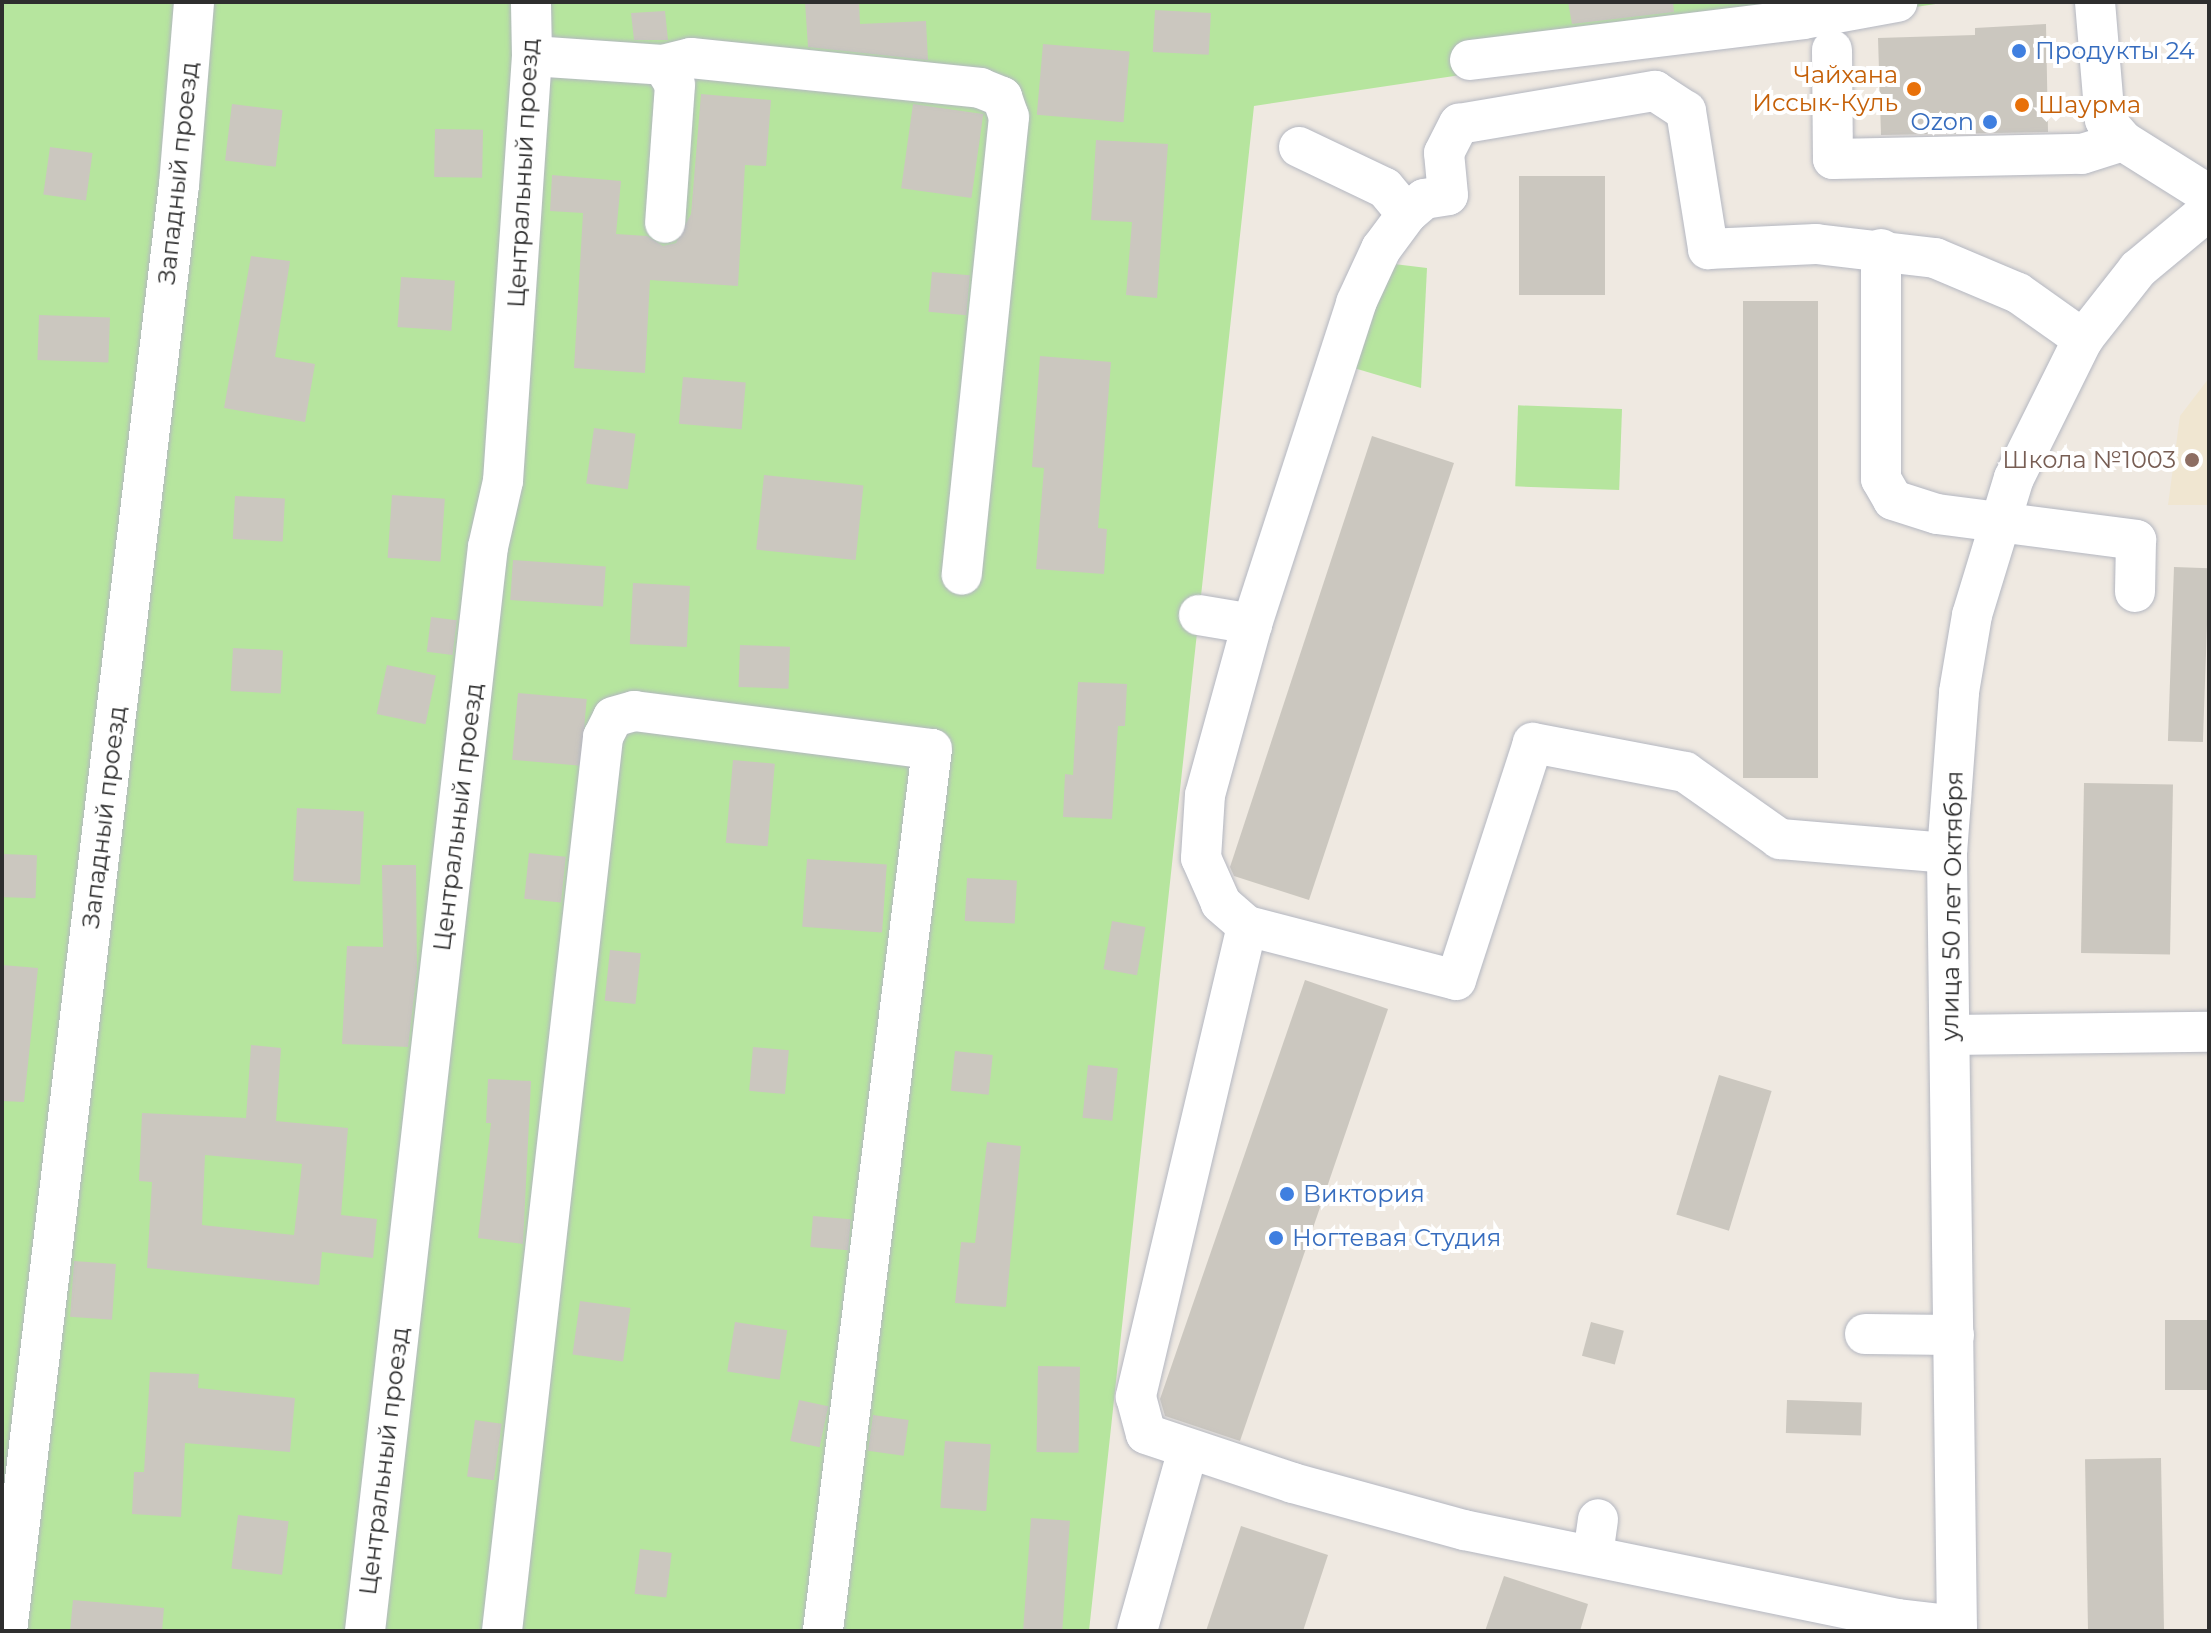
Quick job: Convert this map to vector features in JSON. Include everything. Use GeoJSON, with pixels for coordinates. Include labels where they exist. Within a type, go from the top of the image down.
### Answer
{"type":"FeatureCollection","features":[{"type":"Feature","properties":{"kind":"street","name":"Западный проезд"},"geometry":{"type":"LineString","coordinates":[[7,1631],[179,185],[194,2]]}},
{"type":"Feature","properties":{"kind":"street","name":"Центральный проезд"},"geometry":{"type":"LineString","coordinates":[[365,1631],[488,547],[503,481],[532,56],[531,2]]}},
{"type":"Feature","properties":{"kind":"street"},"geometry":{"type":"LineString","coordinates":[[1470,60],[1803,19],[1897,2]]}},
{"type":"Feature","properties":{"kind":"street"},"geometry":{"type":"LineString","coordinates":[[2095,2],[2105,120],[2123,141],[2209,195]]}},
{"type":"Feature","properties":{"kind":"street"},"geometry":{"type":"LineString","coordinates":[[1832,50],[1833,159],[2082,154],[2123,141]]}},
{"type":"Feature","properties":{"kind":"street"},"geometry":{"type":"LineString","coordinates":[[532,56],[663,65],[691,58],[980,88],[1002,97],[1009,117],[962,575]]}},
{"type":"Feature","properties":{"kind":"street"},"geometry":{"type":"LineString","coordinates":[[663,65],[675,85],[665,223]]}},
{"type":"Feature","properties":{"kind":"street"},"geometry":{"type":"LineString","coordinates":[[1947,853],[1780,839],[1685,772],[1533,743],[1456,980],[1247,926],[1221,903],[1201,858],[1205,795],[1252,624],[1356,303],[1381,249],[1407,214],[1424,199],[1448,195],[1444,153],[1459,124],[1655,91],[1686,111],[1708,249],[1816,244],[1881,249],[1935,258],[2018,293],[2083,339]]}},
{"type":"Feature","properties":{"kind":"street"},"geometry":{"type":"LineString","coordinates":[[1299,147],[1385,188],[1407,214]]}},
{"type":"Feature","properties":{"kind":"street","name":"улица 50 лет Октября"},"geometry":{"type":"LineString","coordinates":[[1957,1629],[1947,853],[1959,692],[1972,615],[1996,523],[2039,421],[2083,339],[2138,269],[2209,210]]}},
{"type":"Feature","properties":{"kind":"street"},"geometry":{"type":"LineString","coordinates":[[1881,249],[1881,479],[1893,500],[1996,523],[2136,540],[2135,592]]}},
{"type":"Feature","properties":{"kind":"street"},"geometry":{"type":"LineString","coordinates":[[1199,615],[1252,624]]}},
{"type":"Feature","properties":{"kind":"street"},"geometry":{"type":"LineString","coordinates":[[502,1631],[603,737],[613,717],[634,711],[932,749],[823,1631]]}},
{"type":"Feature","properties":{"kind":"street"},"geometry":{"type":"LineString","coordinates":[[1247,926],[1136,1397],[1146,1434],[1464,1530],[1596,1537],[1898,1619],[1957,1629]]}},
{"type":"Feature","properties":{"kind":"street"},"geometry":{"type":"LineString","coordinates":[[1950,1035],[2209,1032]]}},
{"type":"Feature","properties":{"kind":"street"},"geometry":{"type":"LineString","coordinates":[[1865,1334],[1954,1335]]}},
{"type":"Feature","properties":{"kind":"street"},"geometry":{"type":"LineString","coordinates":[[1137,1631],[1188,1449]]}},
{"type":"Feature","properties":{"kind":"shaded area","name":"Школа №1003"},"geometry":{"type":"Polygon","coordinates":[[[2209,378],[2209,505],[2168,505],[2180,416],[2209,378]]]}},
{"type":"Feature","properties":{"kind":"green space"},"geometry":{"type":"Polygon","coordinates":[[[2,2],[1949,2],[1254,106],[1089,1631],[2,1631],[2,2]]]}},
{"type":"Feature","properties":{"kind":"green space"},"geometry":{"type":"Polygon","coordinates":[[[1394,264],[1427,268],[1421,388],[1354,368],[1371,304],[1394,264]]]}},
{"type":"Feature","properties":{"kind":"green space"},"geometry":{"type":"Polygon","coordinates":[[[1518,405],[1622,409],[1619,490],[1515,486],[1518,405]]]}},
{"type":"Feature","properties":{"kind":"building"},"geometry":{"type":"Polygon","coordinates":[[[805,2],[859,2],[860,24],[926,21],[928,60],[808,47],[805,2]]]}},
{"type":"Feature","properties":{"kind":"building"},"geometry":{"type":"Polygon","coordinates":[[[1568,2],[1673,2],[1674,12],[1572,24],[1568,2]]]}},
{"type":"Feature","properties":{"kind":"building"},"geometry":{"type":"Polygon","coordinates":[[[1155,10],[1211,13],[1209,55],[1153,52],[1155,10]]]}},
{"type":"Feature","properties":{"kind":"building"},"geometry":{"type":"Polygon","coordinates":[[[665,11],[668,40],[634,40],[631,13],[665,11]]]}},
{"type":"Feature","properties":{"kind":"building"},"geometry":{"type":"Polygon","coordinates":[[[2046,24],[2048,132],[1881,135],[1878,38],[1975,35],[1975,28],[2046,24]]]}},
{"type":"Feature","properties":{"kind":"building"},"geometry":{"type":"Polygon","coordinates":[[[1043,44],[1130,52],[1123,122],[1037,115],[1043,44]]]}},
{"type":"Feature","properties":{"kind":"building"},"geometry":{"type":"Polygon","coordinates":[[[701,94],[771,100],[766,166],[745,165],[738,286],[650,280],[645,373],[574,368],[583,213],[550,211],[552,175],[621,181],[616,234],[647,236],[663,246],[676,243],[691,214],[701,94]]]}},
{"type":"Feature","properties":{"kind":"building"},"geometry":{"type":"Polygon","coordinates":[[[232,104],[283,110],[276,167],[225,161],[232,104]]]}},
{"type":"Feature","properties":{"kind":"building"},"geometry":{"type":"Polygon","coordinates":[[[913,104],[983,114],[971,198],[901,188],[913,104]]]}},
{"type":"Feature","properties":{"kind":"building"},"geometry":{"type":"Polygon","coordinates":[[[435,129],[483,130],[482,178],[434,177],[435,129]]]}},
{"type":"Feature","properties":{"kind":"building"},"geometry":{"type":"Polygon","coordinates":[[[1096,140],[1168,144],[1157,298],[1126,295],[1132,222],[1091,220],[1096,140]]]}},
{"type":"Feature","properties":{"kind":"building"},"geometry":{"type":"Polygon","coordinates":[[[50,147],[93,153],[86,201],[43,195],[50,147]]]}},
{"type":"Feature","properties":{"kind":"building"},"geometry":{"type":"Polygon","coordinates":[[[1519,176],[1605,176],[1605,295],[1519,295],[1519,176]]]}},
{"type":"Feature","properties":{"kind":"building"},"geometry":{"type":"Polygon","coordinates":[[[251,256],[290,261],[275,357],[315,364],[305,422],[224,408],[251,256]]]}},
{"type":"Feature","properties":{"kind":"building"},"geometry":{"type":"Polygon","coordinates":[[[932,272],[970,275],[966,315],[929,312],[932,272]]]}},
{"type":"Feature","properties":{"kind":"building"},"geometry":{"type":"Polygon","coordinates":[[[401,277],[455,281],[451,331],[398,327],[401,277]]]}},
{"type":"Feature","properties":{"kind":"building"},"geometry":{"type":"Polygon","coordinates":[[[1743,301],[1818,301],[1818,778],[1743,778],[1743,301]]]}},
{"type":"Feature","properties":{"kind":"building"},"geometry":{"type":"Polygon","coordinates":[[[39,315],[110,317],[108,362],[37,360],[39,315]]]}},
{"type":"Feature","properties":{"kind":"building"},"geometry":{"type":"Polygon","coordinates":[[[1040,356],[1111,362],[1098,528],[1107,529],[1104,574],[1036,569],[1044,468],[1032,467],[1040,356]]]}},
{"type":"Feature","properties":{"kind":"building"},"geometry":{"type":"Polygon","coordinates":[[[683,377],[746,382],[742,429],[679,424],[683,377]]]}},
{"type":"Feature","properties":{"kind":"building"},"geometry":{"type":"Polygon","coordinates":[[[594,428],[636,434],[628,489],[586,483],[594,428]]]}},
{"type":"Feature","properties":{"kind":"building"},"geometry":{"type":"Polygon","coordinates":[[[1372,436],[1454,463],[1309,900],[1234,876],[1230,867],[1372,436]]]}},
{"type":"Feature","properties":{"kind":"building"},"geometry":{"type":"Polygon","coordinates":[[[764,475],[863,485],[856,560],[756,550],[764,475]]]}},
{"type":"Feature","properties":{"kind":"building"},"geometry":{"type":"Polygon","coordinates":[[[392,495],[445,499],[440,562],[388,558],[392,495]]]}},
{"type":"Feature","properties":{"kind":"building"},"geometry":{"type":"Polygon","coordinates":[[[235,496],[285,499],[283,542],[233,539],[235,496]]]}},
{"type":"Feature","properties":{"kind":"building"},"geometry":{"type":"Polygon","coordinates":[[[513,560],[606,566],[603,606],[510,600],[513,560]]]}},
{"type":"Feature","properties":{"kind":"building"},"geometry":{"type":"Polygon","coordinates":[[[2174,567],[2209,568],[2203,742],[2168,741],[2174,567]]]}},
{"type":"Feature","properties":{"kind":"building"},"geometry":{"type":"Polygon","coordinates":[[[633,583],[690,586],[687,647],[630,644],[633,583]]]}},
{"type":"Feature","properties":{"kind":"building"},"geometry":{"type":"Polygon","coordinates":[[[431,617],[457,620],[453,655],[427,652],[431,617]]]}},
{"type":"Feature","properties":{"kind":"building"},"geometry":{"type":"Polygon","coordinates":[[[740,645],[790,647],[789,689],[739,687],[740,645]]]}},
{"type":"Feature","properties":{"kind":"building"},"geometry":{"type":"Polygon","coordinates":[[[233,648],[283,651],[281,694],[231,691],[233,648]]]}},
{"type":"Feature","properties":{"kind":"building"},"geometry":{"type":"Polygon","coordinates":[[[387,665],[436,675],[426,724],[377,714],[387,665]]]}},
{"type":"Feature","properties":{"kind":"building"},"geometry":{"type":"Polygon","coordinates":[[[1078,682],[1127,684],[1125,726],[1118,726],[1112,819],[1063,817],[1065,774],[1073,775],[1078,682]]]}},
{"type":"Feature","properties":{"kind":"building"},"geometry":{"type":"Polygon","coordinates":[[[518,693],[587,699],[581,766],[512,760],[518,693]]]}},
{"type":"Feature","properties":{"kind":"building"},"geometry":{"type":"Polygon","coordinates":[[[733,760],[775,764],[768,846],[726,843],[733,760]]]}},
{"type":"Feature","properties":{"kind":"building"},"geometry":{"type":"Polygon","coordinates":[[[2084,783],[2173,785],[2170,955],[2081,953],[2084,783]]]}},
{"type":"Feature","properties":{"kind":"building"},"geometry":{"type":"Polygon","coordinates":[[[297,808],[364,812],[360,884],[293,881],[297,808]]]}},
{"type":"Feature","properties":{"kind":"building"},"geometry":{"type":"Polygon","coordinates":[[[529,853],[566,857],[561,903],[524,899],[529,853]]]}},
{"type":"Feature","properties":{"kind":"building"},"geometry":{"type":"Polygon","coordinates":[[[2,854],[37,855],[35,898],[2,897],[2,854]]]}},
{"type":"Feature","properties":{"kind":"building"},"geometry":{"type":"Polygon","coordinates":[[[807,859],[887,865],[882,932],[802,927],[807,859]]]}},
{"type":"Feature","properties":{"kind":"building"},"geometry":{"type":"Polygon","coordinates":[[[382,865],[416,865],[417,971],[408,1047],[342,1044],[347,946],[383,947],[382,865]]]}},
{"type":"Feature","properties":{"kind":"building"},"geometry":{"type":"Polygon","coordinates":[[[967,878],[1017,881],[1015,924],[965,921],[967,878]]]}},
{"type":"Feature","properties":{"kind":"building"},"geometry":{"type":"Polygon","coordinates":[[[1112,921],[1145,927],[1137,975],[1103,969],[1112,921]]]}},
{"type":"Feature","properties":{"kind":"building"},"geometry":{"type":"Polygon","coordinates":[[[610,950],[641,953],[635,1004],[605,1001],[610,950]]]}},
{"type":"Feature","properties":{"kind":"building"},"geometry":{"type":"Polygon","coordinates":[[[2,965],[38,968],[24,1102],[2,1101],[2,965]]]}},
{"type":"Feature","properties":{"kind":"building"},"geometry":{"type":"Polygon","coordinates":[[[1305,980],[1388,1009],[1240,1441],[1165,1416],[1160,1399],[1305,980]]]}},
{"type":"Feature","properties":{"kind":"building"},"geometry":{"type":"Polygon","coordinates":[[[251,1045],[281,1048],[276,1121],[348,1128],[341,1215],[377,1219],[373,1258],[322,1252],[319,1285],[147,1268],[152,1182],[139,1181],[142,1113],[246,1118],[251,1045]],[[205,1155],[202,1225],[294,1235],[302,1164],[205,1155]]]}},
{"type":"Feature","properties":{"kind":"building"},"geometry":{"type":"Polygon","coordinates":[[[753,1047],[789,1050],[785,1094],[749,1091],[753,1047]]]}},
{"type":"Feature","properties":{"kind":"building"},"geometry":{"type":"Polygon","coordinates":[[[955,1051],[993,1055],[989,1095],[951,1091],[955,1051]]]}},
{"type":"Feature","properties":{"kind":"building"},"geometry":{"type":"Polygon","coordinates":[[[1088,1065],[1118,1068],[1112,1121],[1082,1118],[1088,1065]]]}},
{"type":"Feature","properties":{"kind":"building"},"geometry":{"type":"Polygon","coordinates":[[[1719,1075],[1772,1091],[1729,1231],[1676,1215],[1719,1075]]]}},
{"type":"Feature","properties":{"kind":"building"},"geometry":{"type":"Polygon","coordinates":[[[488,1079],[531,1081],[523,1244],[478,1238],[491,1123],[486,1123],[488,1079]]]}},
{"type":"Feature","properties":{"kind":"building"},"geometry":{"type":"Polygon","coordinates":[[[987,1142],[1021,1146],[1006,1307],[955,1303],[961,1242],[975,1243],[987,1142]]]}},
{"type":"Feature","properties":{"kind":"building"},"geometry":{"type":"Polygon","coordinates":[[[813,1216],[851,1219],[848,1250],[810,1247],[813,1216]]]}},
{"type":"Feature","properties":{"kind":"building"},"geometry":{"type":"Polygon","coordinates":[[[74,1261],[116,1264],[112,1320],[70,1317],[74,1261]]]}},
{"type":"Feature","properties":{"kind":"building"},"geometry":{"type":"Polygon","coordinates":[[[580,1301],[631,1308],[623,1362],[572,1354],[580,1301]]]}},
{"type":"Feature","properties":{"kind":"building"},"geometry":{"type":"Polygon","coordinates":[[[2165,1320],[2209,1320],[2209,1390],[2165,1390],[2165,1320]]]}},
{"type":"Feature","properties":{"kind":"building"},"geometry":{"type":"Polygon","coordinates":[[[735,1322],[787,1330],[780,1380],[727,1371],[735,1322]]]}},
{"type":"Feature","properties":{"kind":"building"},"geometry":{"type":"Polygon","coordinates":[[[1591,1322],[1624,1331],[1615,1365],[1582,1356],[1591,1322]]]}},
{"type":"Feature","properties":{"kind":"building"},"geometry":{"type":"Polygon","coordinates":[[[1038,1366],[1080,1367],[1078,1453],[1036,1452],[1038,1366]]]}},
{"type":"Feature","properties":{"kind":"building"},"geometry":{"type":"Polygon","coordinates":[[[150,1372],[199,1374],[198,1388],[295,1398],[290,1452],[185,1443],[181,1517],[132,1514],[134,1472],[144,1472],[150,1372]]]}},
{"type":"Feature","properties":{"kind":"building"},"geometry":{"type":"Polygon","coordinates":[[[799,1400],[828,1406],[820,1447],[790,1441],[799,1400]]]}},
{"type":"Feature","properties":{"kind":"building"},"geometry":{"type":"Polygon","coordinates":[[[1787,1400],[1862,1403],[1861,1436],[1786,1433],[1787,1400]]]}},
{"type":"Feature","properties":{"kind":"building"},"geometry":{"type":"Polygon","coordinates":[[[873,1415],[909,1420],[904,1456],[868,1451],[873,1415]]]}},
{"type":"Feature","properties":{"kind":"building"},"geometry":{"type":"Polygon","coordinates":[[[475,1420],[502,1424],[494,1480],[467,1476],[475,1420]]]}},
{"type":"Feature","properties":{"kind":"building"},"geometry":{"type":"Polygon","coordinates":[[[945,1441],[991,1444],[986,1511],[940,1508],[945,1441]]]}},
{"type":"Feature","properties":{"kind":"building"},"geometry":{"type":"Polygon","coordinates":[[[2161,1458],[2164,1631],[2088,1631],[2085,1459],[2161,1458]]]}},
{"type":"Feature","properties":{"kind":"building"},"geometry":{"type":"Polygon","coordinates":[[[238,1515],[289,1521],[282,1575],[231,1569],[238,1515]]]}},
{"type":"Feature","properties":{"kind":"building"},"geometry":{"type":"Polygon","coordinates":[[[1031,1518],[1070,1521],[1062,1631],[1023,1631],[1031,1518]]]}},
{"type":"Feature","properties":{"kind":"building"},"geometry":{"type":"Polygon","coordinates":[[[1241,1526],[1328,1555],[1303,1631],[1206,1631],[1241,1526]]]}},
{"type":"Feature","properties":{"kind":"building"},"geometry":{"type":"Polygon","coordinates":[[[640,1549],[672,1553],[666,1598],[635,1594],[640,1549]]]}},
{"type":"Feature","properties":{"kind":"building"},"geometry":{"type":"Polygon","coordinates":[[[1504,1576],[1588,1604],[1580,1631],[1485,1631],[1504,1576]]]}},
{"type":"Feature","properties":{"kind":"building"},"geometry":{"type":"Polygon","coordinates":[[[73,1600],[164,1608],[162,1631],[70,1631],[73,1600]]]}},
{"type":"Feature","properties":{"kind":"place","name":"Продукты 24"},"geometry":{"type":"Point","coordinates":[2019,51]}},
{"type":"Feature","properties":{"kind":"place","name":"Чайхана Иссык-Куль"},"geometry":{"type":"Point","coordinates":[1914,89]}},
{"type":"Feature","properties":{"kind":"place","name":"Шаурма"},"geometry":{"type":"Point","coordinates":[2022,105]}},
{"type":"Feature","properties":{"kind":"place","name":"Ozon"},"geometry":{"type":"Point","coordinates":[1990,122]}},
{"type":"Feature","properties":{"kind":"place","name":"Школа №1003"},"geometry":{"type":"Point","coordinates":[2192,460]}},
{"type":"Feature","properties":{"kind":"place","name":"Виктория"},"geometry":{"type":"Point","coordinates":[1287,1194]}},
{"type":"Feature","properties":{"kind":"place","name":"Ногтевая Студия"},"geometry":{"type":"Point","coordinates":[1276,1238]}}]}
